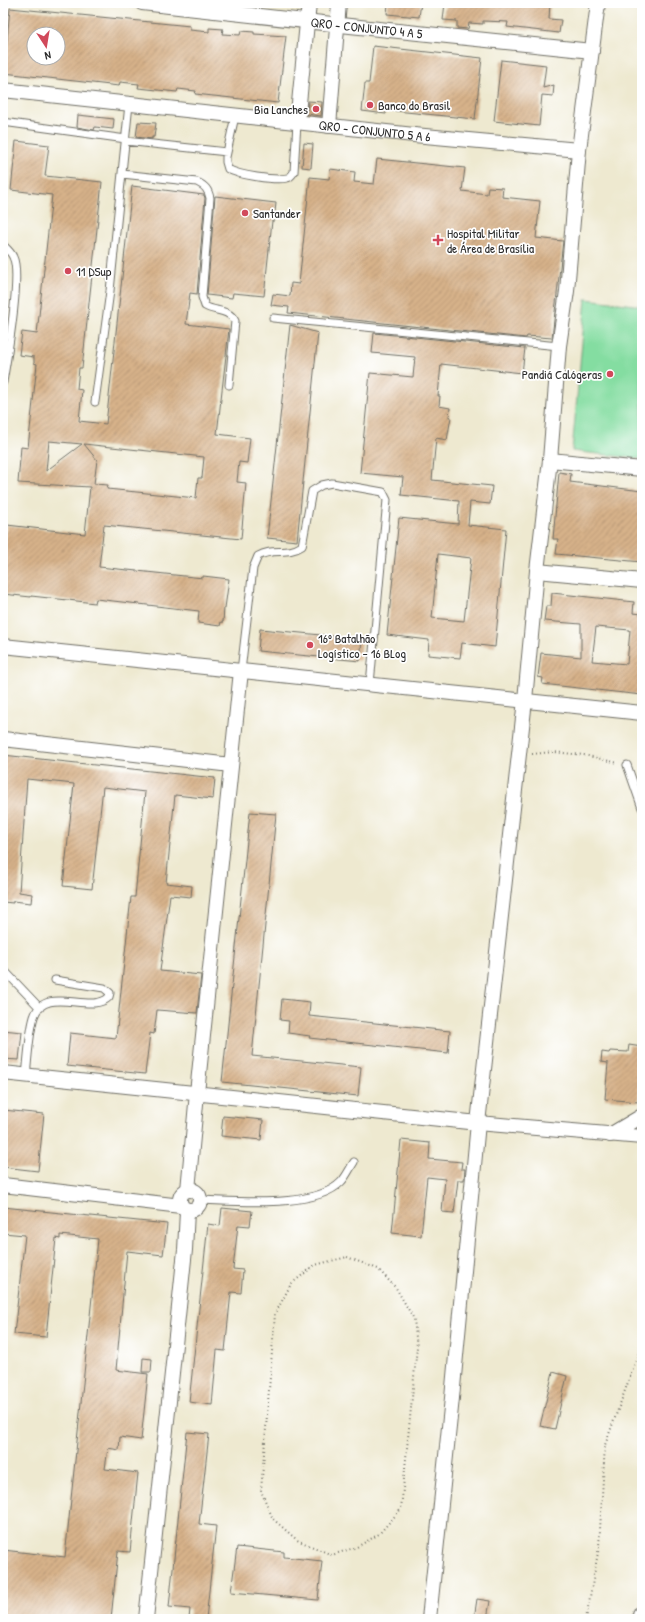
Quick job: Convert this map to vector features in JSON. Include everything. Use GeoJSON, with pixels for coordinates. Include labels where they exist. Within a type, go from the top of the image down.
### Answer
{"type":"FeatureCollection","features":[{"type":"Feature","properties":{"kind":"street","name":"QRO - CONJUNTO 4 A 5"},"geometry":{"type":"LineString","coordinates":[[142,3],[308,22],[592,51]]}},
{"type":"Feature","properties":{"kind":"street"},"geometry":{"type":"LineString","coordinates":[[297,123],[310,3]]}},
{"type":"Feature","properties":{"kind":"street"},"geometry":{"type":"LineString","coordinates":[[329,126],[339,3]]}},
{"type":"Feature","properties":{"kind":"street"},"geometry":{"type":"LineString","coordinates":[[429,1619],[478,1123],[550,460],[559,346],[567,291],[579,150],[598,3]]}},
{"type":"Feature","properties":{"kind":"street","name":"QRO - CONJUNTO 5 A 6"},"geometry":{"type":"LineString","coordinates":[[3,90],[297,123],[579,150]]}},
{"type":"Feature","properties":{"kind":"street"},"geometry":{"type":"LineString","coordinates":[[550,460],[642,469]]}},
{"type":"Feature","properties":{"kind":"street"},"geometry":{"type":"LineString","coordinates":[[537,571],[642,582]]}},
{"type":"Feature","properties":{"kind":"street"},"geometry":{"type":"LineString","coordinates":[[3,646],[642,713]]}},
{"type":"Feature","properties":{"kind":"street"},"geometry":{"type":"LineString","coordinates":[[188,1190],[196,1093],[241,671]]}},
{"type":"Feature","properties":{"kind":"street"},"geometry":{"type":"LineString","coordinates":[[3,739],[231,765]]}},
{"type":"Feature","properties":{"kind":"street"},"geometry":{"type":"LineString","coordinates":[[3,1073],[478,1123],[642,1137]]}},
{"type":"Feature","properties":{"kind":"street"},"geometry":{"type":"LineString","coordinates":[[610,1135],[642,1116]]}},
{"type":"Feature","properties":{"kind":"street"},"geometry":{"type":"LineString","coordinates":[[3,1185],[184,1208],[196,1209],[200,1200],[196,1192],[188,1190],[181,1194],[179,1202],[184,1208],[185,1250],[146,1619]]}},
{"type":"Feature","properties":{"kind":"lane"},"geometry":{"type":"LineString","coordinates":[[95,402],[110,291],[129,104]]}},
{"type":"Feature","properties":{"kind":"lane"},"geometry":{"type":"LineString","coordinates":[[235,116],[227,152],[226,166],[228,169],[235,173],[277,179],[291,177],[294,172],[297,123]]}},
{"type":"Feature","properties":{"kind":"lane"},"geometry":{"type":"LineString","coordinates":[[3,122],[126,140],[227,152]]}},
{"type":"Feature","properties":{"kind":"lane"},"geometry":{"type":"LineString","coordinates":[[122,174],[197,182],[209,190],[210,198],[202,298],[205,306],[227,313],[233,317],[235,321],[229,386]]}},
{"type":"Feature","properties":{"kind":"lane"},"geometry":{"type":"LineString","coordinates":[[3,245],[13,257],[16,270],[16,288],[3,382]]}},
{"type":"Feature","properties":{"kind":"lane"},"geometry":{"type":"LineString","coordinates":[[273,318],[559,346]]}},
{"type":"Feature","properties":{"kind":"lane"},"geometry":{"type":"LineString","coordinates":[[241,671],[254,568],[258,556],[269,551],[292,551],[302,546],[312,491],[322,485],[332,483],[383,492],[387,500],[370,684]]}},
{"type":"Feature","properties":{"kind":"lane"},"geometry":{"type":"LineString","coordinates":[[627,765],[642,808]]}},
{"type":"Feature","properties":{"kind":"lane"},"geometry":{"type":"LineString","coordinates":[[3,969],[40,1008]]}},
{"type":"Feature","properties":{"kind":"lane"},"geometry":{"type":"LineString","coordinates":[[26,1076],[35,1016],[40,1008],[56,1001],[100,1003],[109,997],[110,993],[104,988],[55,980]]}},
{"type":"Feature","properties":{"kind":"lane"},"geometry":{"type":"LineString","coordinates":[[200,1200],[289,1201],[313,1197],[328,1191],[340,1183],[354,1162]]}},
{"type":"Feature","properties":{"kind":"path"},"geometry":{"type":"LineString","coordinates":[[518,755],[552,752],[584,755],[627,765]]}},
{"type":"Feature","properties":{"kind":"path"},"geometry":{"type":"LineString","coordinates":[[347,1257],[378,1270],[396,1288],[414,1319],[417,1347],[401,1509],[379,1534],[357,1546],[332,1555],[297,1540],[273,1519],[261,1491],[275,1314],[291,1284],[315,1265],[347,1257]]}},
{"type":"Feature","properties":{"kind":"path"},"geometry":{"type":"LineString","coordinates":[[586,1619],[599,1547],[605,1445],[642,1344]]}},
{"type":"Feature","properties":{"kind":"green space"},"geometry":{"type":"Polygon","coordinates":[[[3,267],[7,267],[3,301],[3,267]]]}},
{"type":"Feature","properties":{"kind":"green space","name":"Pandiá Calógeras"},"geometry":{"type":"Polygon","coordinates":[[[586,299],[642,306],[642,459],[572,451],[586,299]]]}},
{"type":"Feature","properties":{"kind":"building"},"geometry":{"type":"Polygon","coordinates":[[[388,3],[421,3],[419,17],[387,14],[388,3]]]}},
{"type":"Feature","properties":{"kind":"building"},"geometry":{"type":"Polygon","coordinates":[[[445,3],[550,3],[549,19],[561,20],[559,33],[507,27],[508,22],[483,21],[483,24],[469,23],[468,29],[457,28],[457,21],[443,20],[445,3]]]}},
{"type":"Feature","properties":{"kind":"building"},"geometry":{"type":"Polygon","coordinates":[[[10,8],[190,26],[190,30],[209,32],[209,28],[223,29],[222,34],[240,35],[241,31],[254,32],[254,34],[286,36],[278,103],[195,94],[196,91],[178,89],[177,92],[138,88],[139,84],[120,82],[119,86],[4,73],[10,8]]]}},
{"type":"Feature","properties":{"kind":"building"},"geometry":{"type":"Polygon","coordinates":[[[373,46],[482,58],[475,119],[386,110],[386,114],[362,111],[365,83],[369,83],[373,46]]]}},
{"type":"Feature","properties":{"kind":"building"},"geometry":{"type":"Polygon","coordinates":[[[501,60],[546,65],[543,88],[554,85],[553,96],[542,95],[539,126],[494,121],[501,60]]]}},
{"type":"Feature","properties":{"kind":"building"},"geometry":{"type":"Polygon","coordinates":[[[308,101],[322,102],[321,116],[307,114],[308,101]]]}},
{"type":"Feature","properties":{"kind":"building"},"geometry":{"type":"Polygon","coordinates":[[[78,115],[114,119],[113,129],[95,127],[94,130],[77,127],[78,115]]]}},
{"type":"Feature","properties":{"kind":"building"},"geometry":{"type":"Polygon","coordinates":[[[138,122],[156,123],[154,137],[152,137],[152,139],[136,137],[138,122]]]}},
{"type":"Feature","properties":{"kind":"building"},"geometry":{"type":"Polygon","coordinates":[[[16,141],[49,145],[45,176],[102,182],[82,368],[79,368],[77,389],[82,390],[79,421],[106,424],[132,186],[204,195],[205,198],[197,294],[190,293],[186,324],[229,329],[217,434],[250,438],[247,463],[239,462],[237,482],[246,483],[241,539],[104,525],[99,567],[203,578],[203,576],[229,579],[223,622],[221,622],[220,626],[198,623],[199,611],[96,599],[95,603],[3,594],[3,550],[7,525],[85,534],[90,487],[18,483],[21,447],[28,448],[37,364],[34,363],[34,357],[19,355],[22,332],[37,334],[52,195],[11,190],[16,141]],[[49,441],[46,471],[82,444],[49,441]],[[84,444],[97,460],[94,484],[108,485],[107,489],[196,498],[198,478],[202,478],[204,457],[84,444]]]}},
{"type":"Feature","properties":{"kind":"building"},"geometry":{"type":"Polygon","coordinates":[[[304,143],[313,144],[311,168],[302,167],[304,143]]]}},
{"type":"Feature","properties":{"kind":"building"},"geometry":{"type":"Polygon","coordinates":[[[377,159],[465,168],[462,191],[487,194],[488,187],[503,188],[502,197],[540,201],[536,238],[563,241],[552,338],[527,336],[526,338],[288,313],[289,307],[271,305],[273,294],[290,296],[291,283],[299,284],[310,177],[329,179],[330,169],[355,172],[354,182],[374,184],[377,159]]]}},
{"type":"Feature","properties":{"kind":"building"},"geometry":{"type":"Polygon","coordinates":[[[215,196],[276,203],[274,221],[272,221],[264,296],[233,293],[232,298],[207,295],[215,196]]]}},
{"type":"Feature","properties":{"kind":"building"},"geometry":{"type":"Polygon","coordinates":[[[290,325],[318,333],[297,541],[267,538],[290,325]]]}},
{"type":"Feature","properties":{"kind":"building"},"geometry":{"type":"Polygon","coordinates":[[[374,333],[525,348],[522,373],[441,364],[438,396],[440,396],[439,406],[450,408],[449,417],[451,417],[447,440],[436,438],[432,480],[492,486],[490,504],[470,502],[468,525],[506,529],[495,647],[462,643],[460,658],[428,655],[429,640],[387,635],[399,518],[458,524],[459,501],[401,495],[403,477],[360,473],[370,373],[413,377],[415,357],[372,353],[374,333]],[[438,554],[432,618],[464,621],[471,558],[438,554]]]}},
{"type":"Feature","properties":{"kind":"building"},"geometry":{"type":"Polygon","coordinates":[[[559,472],[571,474],[570,482],[642,491],[642,562],[556,554],[558,539],[553,539],[559,472]]]}},
{"type":"Feature","properties":{"kind":"building"},"geometry":{"type":"Polygon","coordinates":[[[552,593],[634,602],[633,613],[642,614],[642,639],[639,666],[642,667],[642,695],[542,684],[543,678],[538,677],[541,653],[581,657],[581,624],[544,621],[546,606],[551,606],[552,593]],[[596,627],[592,661],[627,664],[630,630],[596,627]]]}},
{"type":"Feature","properties":{"kind":"building","name":"16º Batalhão Logístico - 16 BLog"},"geometry":{"type":"Polygon","coordinates":[[[260,629],[362,639],[360,661],[258,651],[260,629]]]}},
{"type":"Feature","properties":{"kind":"building"},"geometry":{"type":"Polygon","coordinates":[[[3,755],[215,778],[213,799],[175,795],[166,883],[192,886],[191,897],[170,895],[160,971],[201,975],[197,1013],[157,1010],[154,1034],[150,1033],[145,1074],[67,1066],[70,1033],[116,1038],[131,897],[135,897],[145,792],[103,787],[92,889],[63,886],[74,784],[27,779],[19,892],[32,894],[31,903],[13,901],[13,903],[3,902],[3,755]]]}},
{"type":"Feature","properties":{"kind":"building"},"geometry":{"type":"Polygon","coordinates":[[[250,812],[276,814],[252,1056],[361,1067],[358,1096],[222,1082],[250,812]]]}},
{"type":"Feature","properties":{"kind":"building"},"geometry":{"type":"Polygon","coordinates":[[[282,999],[310,1002],[309,1016],[450,1031],[448,1053],[309,1038],[310,1036],[288,1033],[289,1021],[280,1020],[282,999]]]}},
{"type":"Feature","properties":{"kind":"building"},"geometry":{"type":"Polygon","coordinates":[[[3,1030],[22,1032],[19,1060],[3,1059],[3,1030]]]}},
{"type":"Feature","properties":{"kind":"building"},"geometry":{"type":"Polygon","coordinates":[[[629,1045],[642,1047],[642,1066],[638,1102],[605,1099],[608,1063],[601,1062],[602,1052],[628,1052],[629,1045]]]}},
{"type":"Feature","properties":{"kind":"building"},"geometry":{"type":"Polygon","coordinates":[[[3,1110],[44,1114],[38,1171],[3,1167],[3,1110]]]}},
{"type":"Feature","properties":{"kind":"building"},"geometry":{"type":"Polygon","coordinates":[[[223,1116],[263,1120],[261,1140],[221,1136],[223,1116]]]}},
{"type":"Feature","properties":{"kind":"building"},"geometry":{"type":"Polygon","coordinates":[[[401,1140],[430,1143],[429,1159],[462,1162],[461,1169],[465,1169],[464,1180],[458,1180],[454,1213],[442,1212],[445,1179],[427,1177],[421,1236],[392,1233],[401,1140]]]}},
{"type":"Feature","properties":{"kind":"building"},"geometry":{"type":"Polygon","coordinates":[[[3,1207],[167,1224],[163,1255],[127,1251],[116,1370],[148,1374],[141,1440],[120,1437],[119,1450],[108,1448],[105,1469],[138,1473],[130,1552],[118,1551],[111,1619],[3,1619],[3,1550],[65,1557],[98,1239],[60,1235],[60,1239],[56,1238],[46,1337],[14,1334],[25,1235],[3,1233],[3,1207]]]}},
{"type":"Feature","properties":{"kind":"building"},"geometry":{"type":"Polygon","coordinates":[[[222,1208],[252,1211],[250,1226],[238,1225],[233,1269],[243,1270],[241,1293],[231,1292],[225,1351],[217,1350],[212,1405],[189,1402],[208,1224],[220,1226],[222,1208]]]}},
{"type":"Feature","properties":{"kind":"building"},"geometry":{"type":"Polygon","coordinates":[[[143,1358],[152,1359],[151,1372],[142,1372],[143,1358]]]}},
{"type":"Feature","properties":{"kind":"building"},"geometry":{"type":"Polygon","coordinates":[[[553,1372],[567,1376],[555,1429],[540,1426],[553,1372]]]}},
{"type":"Feature","properties":{"kind":"building"},"geometry":{"type":"Polygon","coordinates":[[[187,1432],[209,1434],[199,1524],[216,1526],[206,1619],[189,1619],[190,1609],[169,1607],[187,1432]]]}},
{"type":"Feature","properties":{"kind":"building"},"geometry":{"type":"Polygon","coordinates":[[[237,1547],[284,1552],[284,1557],[322,1561],[318,1600],[231,1592],[237,1547]]]}},
{"type":"Feature","properties":{"kind":"building"},"geometry":{"type":"Polygon","coordinates":[[[477,1599],[490,1601],[487,1619],[474,1619],[477,1599]]]}},
{"type":"Feature","properties":{"kind":"place","name":"Banco do Brasil"},"geometry":{"type":"Point","coordinates":[370,105]}},
{"type":"Feature","properties":{"kind":"place","name":"Bia Lanches"},"geometry":{"type":"Point","coordinates":[316,109]}},
{"type":"Feature","properties":{"kind":"place","name":"Santander"},"geometry":{"type":"Point","coordinates":[245,213]}},
{"type":"Feature","properties":{"kind":"place","name":"Hospital Militar de Área de Brasília"},"geometry":{"type":"Point","coordinates":[438,240]}},
{"type":"Feature","properties":{"kind":"place","name":"11 DSup"},"geometry":{"type":"Point","coordinates":[68,271]}},
{"type":"Feature","properties":{"kind":"place","name":"Pandiá Calógeras"},"geometry":{"type":"Point","coordinates":[610,374]}},
{"type":"Feature","properties":{"kind":"place","name":"16º Batalhão Logístico - 16 BLog"},"geometry":{"type":"Point","coordinates":[310,645]}}]}
